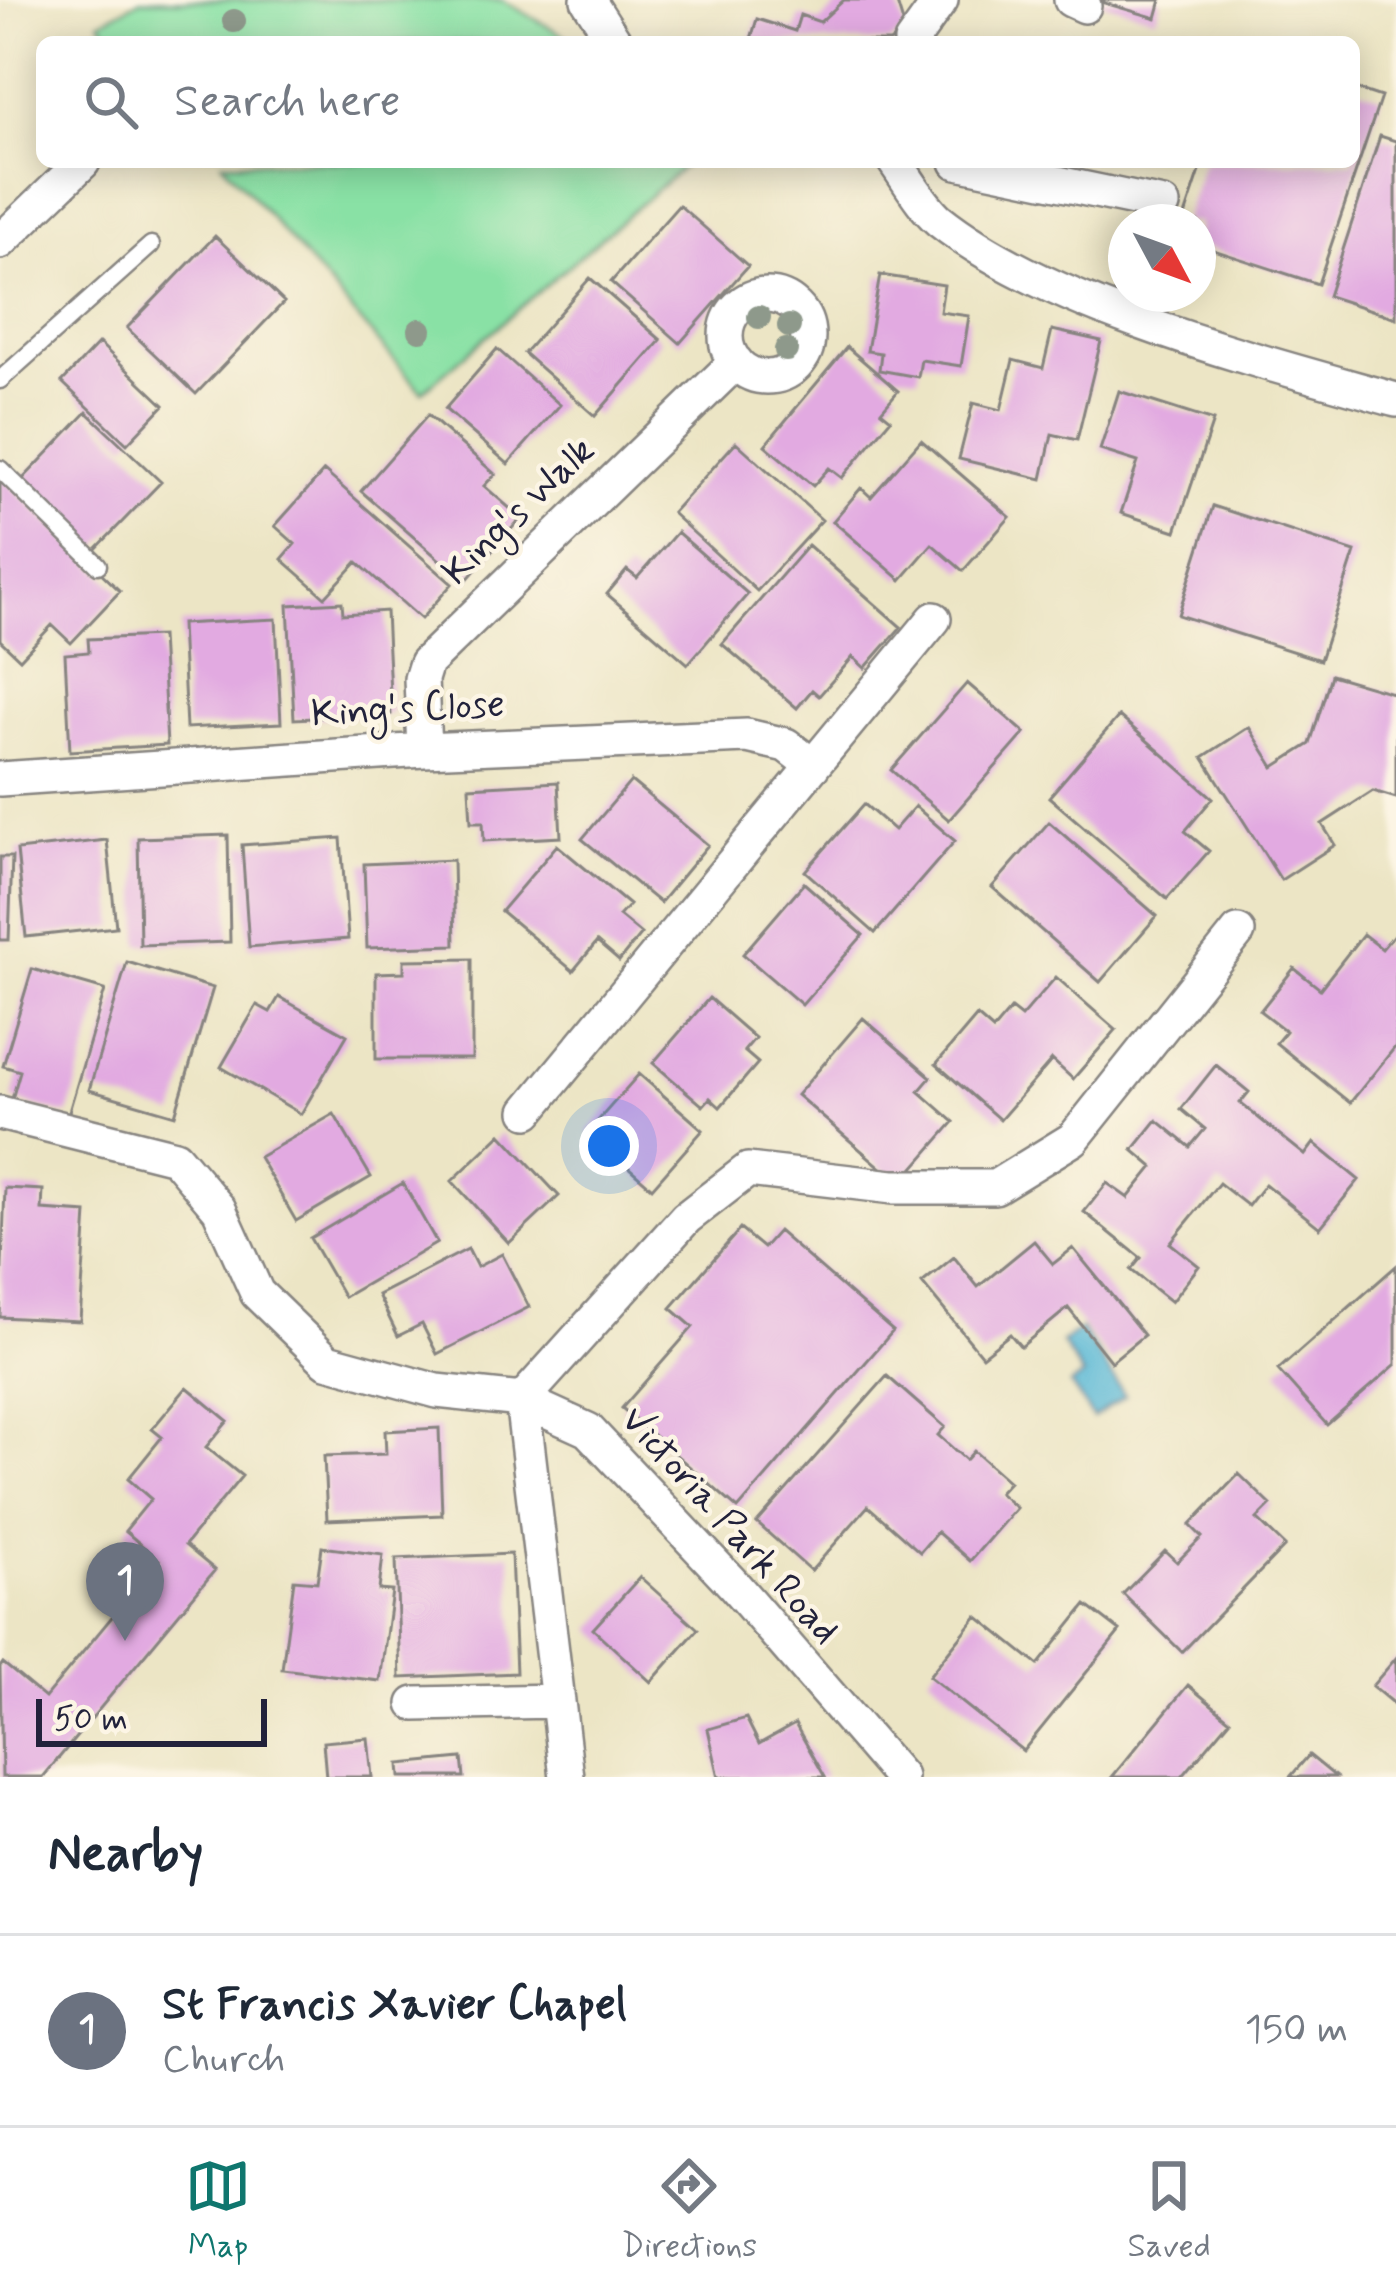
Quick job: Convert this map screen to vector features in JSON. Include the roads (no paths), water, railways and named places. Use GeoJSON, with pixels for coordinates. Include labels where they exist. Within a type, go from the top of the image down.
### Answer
{"type":"FeatureCollection","features":[{"type":"Feature","properties":{"kind":"street"},"geometry":{"type":"LineString","coordinates":[[588,0],[611,36]]}},
{"type":"Feature","properties":{"kind":"street"},"geometry":{"type":"LineString","coordinates":[[915,36],[940,0]]}},
{"type":"Feature","properties":{"kind":"street"},"geometry":{"type":"LineString","coordinates":[[0,242],[77,168]]}},
{"type":"Feature","properties":{"kind":"street"},"geometry":{"type":"LineString","coordinates":[[899,168],[935,217],[1006,266],[1200,342],[1396,400]]}},
{"type":"Feature","properties":{"kind":"street"},"geometry":{"type":"LineString","coordinates":[[986,168],[1157,204]]}},
{"type":"Feature","properties":{"kind":"street","name":"King's Walk"},"geometry":{"type":"LineString","coordinates":[[424,750],[421,679],[426,663],[736,362]]}},
{"type":"Feature","properties":{"kind":"street"},"geometry":{"type":"LineString","coordinates":[[528,1111],[934,619]]}},
{"type":"Feature","properties":{"kind":"street","name":"King's Close"},"geometry":{"type":"LineString","coordinates":[[0,778],[424,750],[747,736],[786,745],[813,766]]}},
{"type":"Feature","properties":{"kind":"street"},"geometry":{"type":"LineString","coordinates":[[566,1777],[522,1400],[686,1218],[748,1170],[893,1187],[995,1187],[1073,1138],[1238,932]]}},
{"type":"Feature","properties":{"kind":"street","name":"Victoria Park Road"},"geometry":{"type":"LineString","coordinates":[[0,1113],[175,1156],[219,1210],[257,1293],[327,1361],[436,1391],[522,1400],[589,1430],[900,1777]]}},
{"type":"Feature","properties":{"kind":"street"},"geometry":{"type":"LineString","coordinates":[[415,1704],[558,1701]]}},
{"type":"Feature","properties":{"kind":"lane"},"geometry":{"type":"LineString","coordinates":[[0,380],[151,245]]}},
{"type":"Feature","properties":{"kind":"lane"},"geometry":{"type":"LineString","coordinates":[[0,469],[98,565]]}},
{"type":"Feature","properties":{"kind":"water"},"geometry":{"type":"Polygon","coordinates":[[[1081,1329],[1125,1396],[1093,1418],[1071,1385],[1083,1376],[1062,1343],[1081,1329]]]}},
{"type":"Feature","properties":{"kind":"place","name":"St Francis Xavier Chapel"},"geometry":{"type":"Point","coordinates":[125,1641]}}]}
